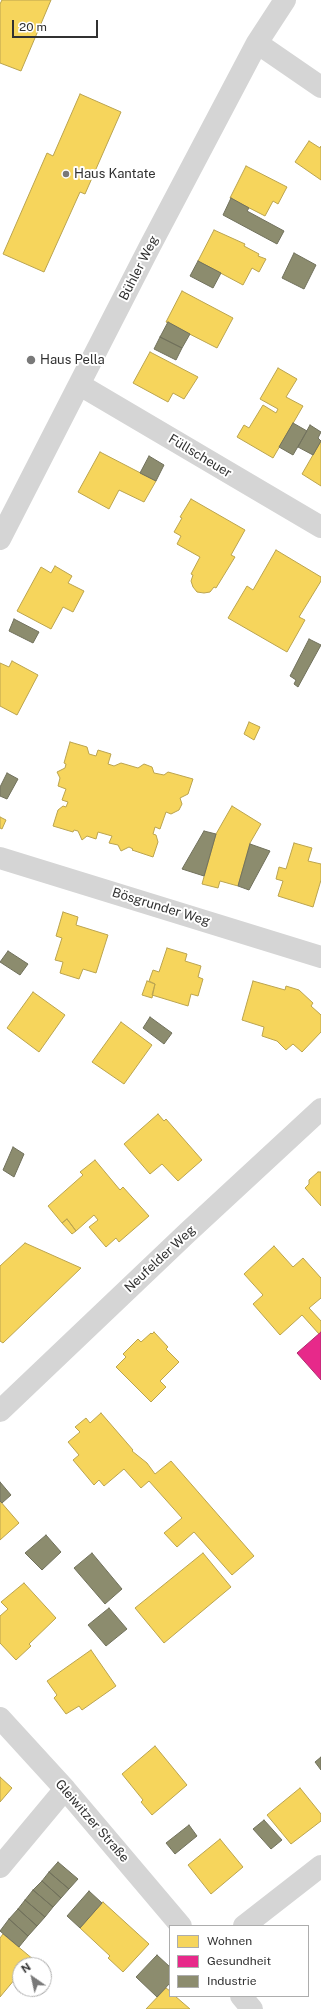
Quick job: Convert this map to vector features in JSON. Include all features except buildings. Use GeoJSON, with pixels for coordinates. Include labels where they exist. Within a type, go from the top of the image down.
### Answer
{"type":"FeatureCollection","features":[{"type":"Feature","properties":{"kind":"street","name":"Bühler Weg"},"geometry":{"type":"LineString","coordinates":[[0,539],[149,248],[257,43],[285,0]]}},
{"type":"Feature","properties":{"kind":"street"},"geometry":{"type":"LineString","coordinates":[[257,43],[321,88]]}},
{"type":"Feature","properties":{"kind":"street","name":"Füllscheuer"},"geometry":{"type":"LineString","coordinates":[[80,385],[321,527]]}},
{"type":"Feature","properties":{"kind":"street","name":"Bösgrunder Weg"},"geometry":{"type":"LineString","coordinates":[[0,858],[321,957]]}},
{"type":"Feature","properties":{"kind":"street","name":"Neufelder Weg"},"geometry":{"type":"LineString","coordinates":[[0,1411],[187,1233],[321,1109]]}},
{"type":"Feature","properties":{"kind":"street","name":"Gleiwitzer Straße"},"geometry":{"type":"LineString","coordinates":[[0,1718],[65,1789],[180,1925]]}},
{"type":"Feature","properties":{"kind":"street"},"geometry":{"type":"LineString","coordinates":[[0,1867],[65,1789]]}},
{"type":"Feature","properties":{"kind":"street"},"geometry":{"type":"LineString","coordinates":[[245,1925],[321,1866]]}},
{"type":"Feature","properties":{"kind":"street"},"geometry":{"type":"LineString","coordinates":[[242,1997],[252,2009]]}},
{"type":"Feature","properties":{"kind":"place","name":"Haus Kantate"},"geometry":{"type":"Point","coordinates":[66,174]}},
{"type":"Feature","properties":{"kind":"place","name":"Haus Pella"},"geometry":{"type":"Point","coordinates":[31,360]}}]}
